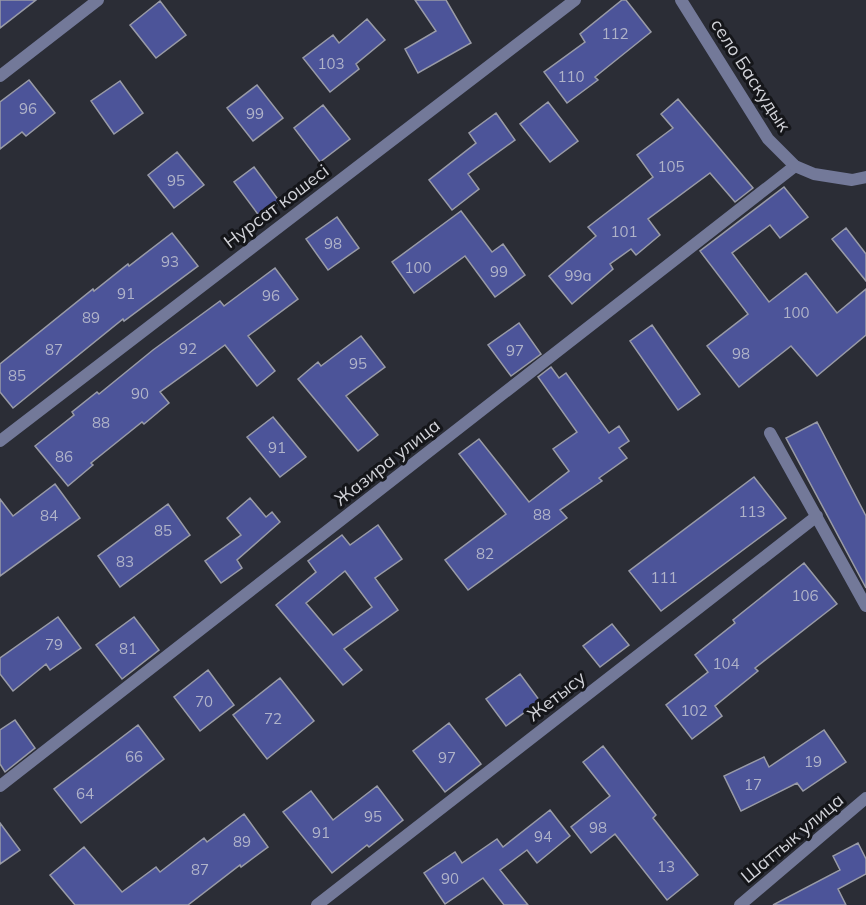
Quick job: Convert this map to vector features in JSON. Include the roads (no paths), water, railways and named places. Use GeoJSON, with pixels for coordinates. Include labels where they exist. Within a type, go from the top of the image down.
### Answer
{"type":"FeatureCollection","features":[{"type":"Feature","properties":{"kind":"street"},"geometry":{"type":"LineString","coordinates":[[0,76],[98,0]]}},
{"type":"Feature","properties":{"kind":"street","name":"Нурсат кошесi"},"geometry":{"type":"LineString","coordinates":[[0,441],[575,0]]}},
{"type":"Feature","properties":{"kind":"street","name":"село Баскудык"},"geometry":{"type":"LineString","coordinates":[[681,0],[768,139],[795,166],[814,174],[852,180],[866,177]]}},
{"type":"Feature","properties":{"kind":"street","name":"Жазира улица"},"geometry":{"type":"LineString","coordinates":[[0,786],[795,166]]}},
{"type":"Feature","properties":{"kind":"street"},"geometry":{"type":"LineString","coordinates":[[770,433],[866,606]]}},
{"type":"Feature","properties":{"kind":"street","name":"Жетысу"},"geometry":{"type":"LineString","coordinates":[[317,905],[817,516]]}},
{"type":"Feature","properties":{"kind":"street","name":"Шаттык улица"},"geometry":{"type":"LineString","coordinates":[[740,905],[866,798]]}}]}
